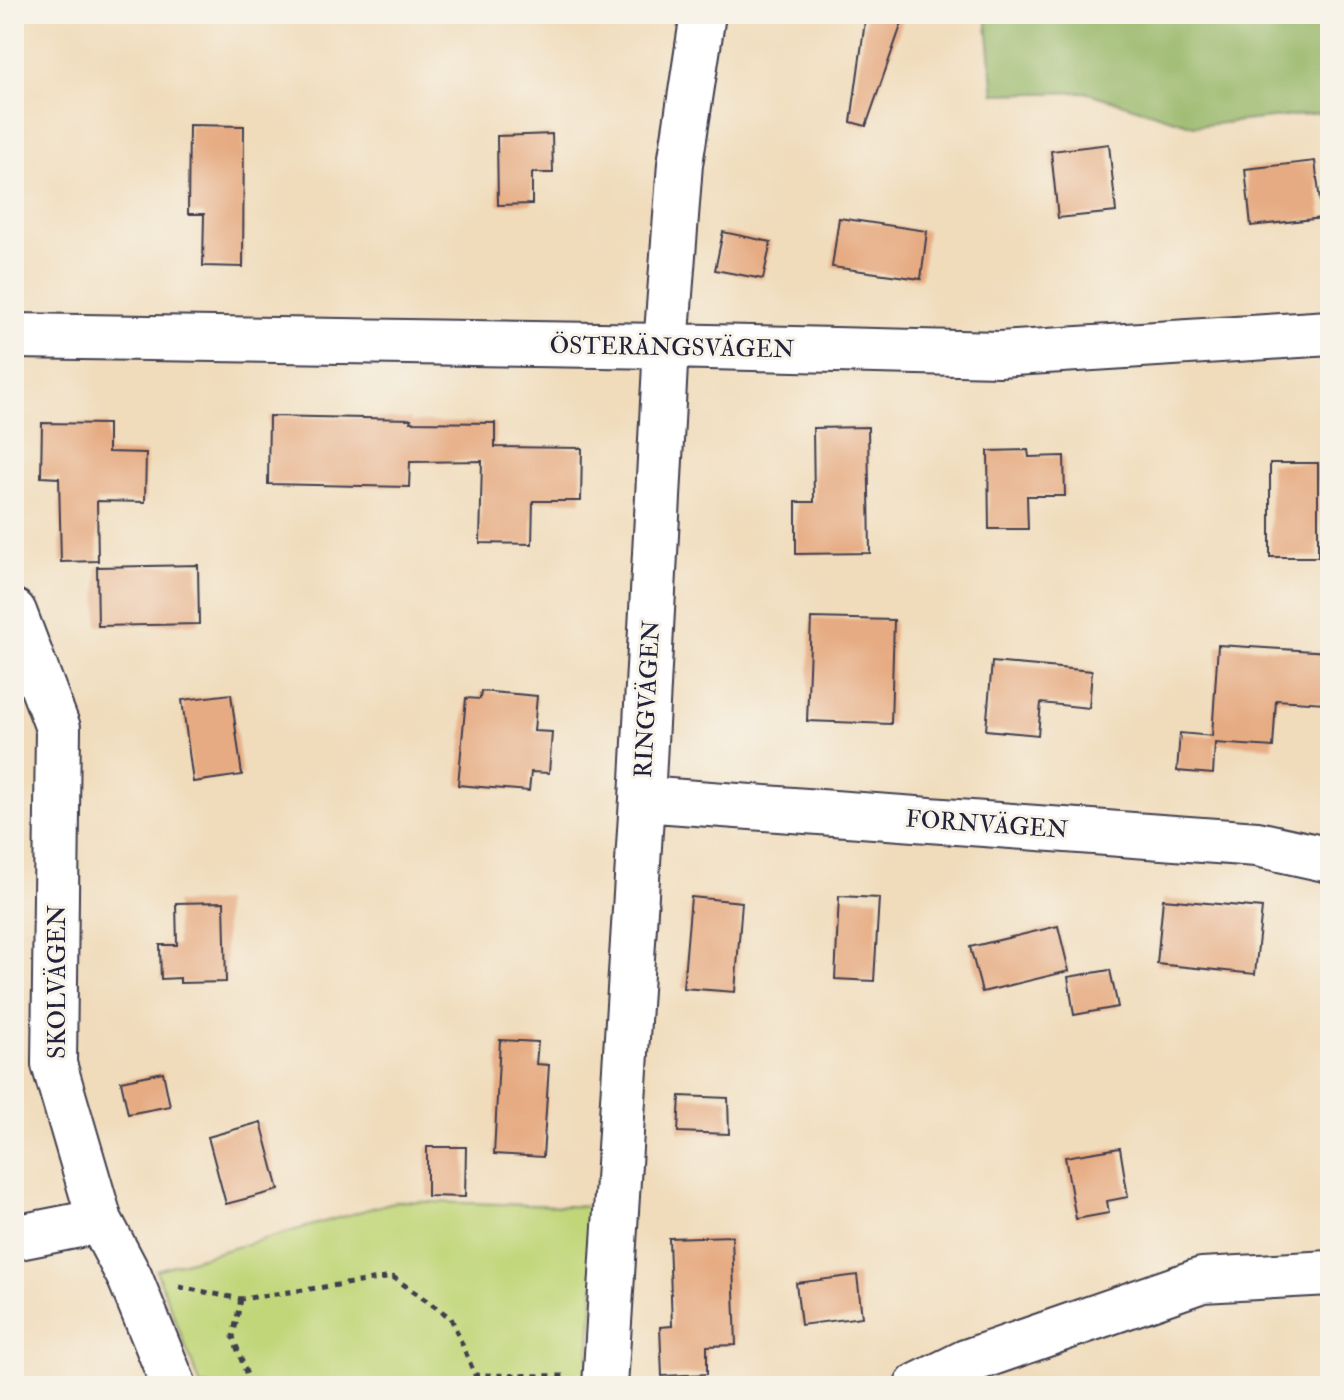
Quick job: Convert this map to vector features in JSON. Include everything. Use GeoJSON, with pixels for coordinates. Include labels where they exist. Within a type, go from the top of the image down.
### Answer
{"type":"FeatureCollection","features":[{"type":"Feature","properties":{"kind":"street","name":"RINGVÄGEN"},"geometry":{"type":"LineString","coordinates":[[605,1381],[642,799],[666,346],[680,164],[703,14]]}},
{"type":"Feature","properties":{"kind":"street","name":"ÖSTERÄNGSVÄGEN"},"geometry":{"type":"LineString","coordinates":[[14,336],[999,354],[1330,333]]}},
{"type":"Feature","properties":{"kind":"street","name":"SKOLVÄGEN"},"geometry":{"type":"LineString","coordinates":[[14,612],[58,728],[54,1064],[100,1221],[130,1278],[174,1386]]}},
{"type":"Feature","properties":{"kind":"street","name":"FORNVÄGEN"},"geometry":{"type":"LineString","coordinates":[[642,799],[1257,844],[1330,860]]}},
{"type":"Feature","properties":{"kind":"street"},"geometry":{"type":"LineString","coordinates":[[14,1238],[100,1221]]}},
{"type":"Feature","properties":{"kind":"street"},"geometry":{"type":"LineString","coordinates":[[917,1386],[966,1362],[1202,1280],[1330,1273]]}},
{"type":"Feature","properties":{"kind":"path"},"geometry":{"type":"LineString","coordinates":[[130,1278],[241,1299],[393,1277],[451,1318],[475,1375],[473,1386]]}},
{"type":"Feature","properties":{"kind":"path"},"geometry":{"type":"LineString","coordinates":[[241,1299],[233,1337],[251,1386]]}},
{"type":"Feature","properties":{"kind":"path"},"geometry":{"type":"LineString","coordinates":[[475,1375],[605,1381]]}},
{"type":"Feature","properties":{"kind":"green space"},"geometry":{"type":"Polygon","coordinates":[[[986,14],[1330,14],[1330,112],[1194,126],[1085,92],[994,94],[986,14]]]}},
{"type":"Feature","properties":{"kind":"green space"},"geometry":{"type":"Polygon","coordinates":[[[397,1201],[600,1207],[587,1386],[201,1386],[156,1270],[397,1201]]]}},
{"type":"Feature","properties":{"kind":"building"},"geometry":{"type":"Polygon","coordinates":[[[866,14],[905,14],[866,126],[851,122],[866,14]]]}},
{"type":"Feature","properties":{"kind":"building"},"geometry":{"type":"Polygon","coordinates":[[[189,125],[244,126],[243,267],[203,266],[204,214],[188,214],[189,125]]]}},
{"type":"Feature","properties":{"kind":"building"},"geometry":{"type":"Polygon","coordinates":[[[552,134],[553,173],[532,173],[532,204],[498,205],[497,136],[552,134]]]}},
{"type":"Feature","properties":{"kind":"building"},"geometry":{"type":"Polygon","coordinates":[[[1109,144],[1116,212],[1058,218],[1051,151],[1109,144]]]}},
{"type":"Feature","properties":{"kind":"building"},"geometry":{"type":"Polygon","coordinates":[[[1315,161],[1322,218],[1251,226],[1245,169],[1315,161]]]}},
{"type":"Feature","properties":{"kind":"building"},"geometry":{"type":"Polygon","coordinates":[[[839,218],[927,231],[921,279],[832,267],[839,218]]]}},
{"type":"Feature","properties":{"kind":"building"},"geometry":{"type":"Polygon","coordinates":[[[723,232],[771,242],[763,279],[715,270],[723,232]]]}},
{"type":"Feature","properties":{"kind":"building"},"geometry":{"type":"Polygon","coordinates":[[[269,416],[495,423],[495,447],[582,448],[581,501],[533,501],[532,544],[480,543],[482,461],[410,462],[409,487],[268,484],[269,416]]]}},
{"type":"Feature","properties":{"kind":"building"},"geometry":{"type":"Polygon","coordinates":[[[42,423],[108,424],[108,452],[146,453],[145,502],[97,501],[98,561],[61,562],[59,478],[41,477],[42,423]]]}},
{"type":"Feature","properties":{"kind":"building"},"geometry":{"type":"Polygon","coordinates":[[[868,427],[870,553],[796,554],[796,502],[814,502],[813,428],[868,427]]]}},
{"type":"Feature","properties":{"kind":"building"},"geometry":{"type":"Polygon","coordinates":[[[1028,450],[1029,457],[1064,456],[1065,496],[1027,496],[1028,529],[989,529],[988,451],[1028,450]]]}},
{"type":"Feature","properties":{"kind":"building"},"geometry":{"type":"Polygon","coordinates":[[[1270,463],[1318,463],[1318,557],[1270,557],[1270,463]]]}},
{"type":"Feature","properties":{"kind":"building"},"geometry":{"type":"Polygon","coordinates":[[[198,565],[199,624],[98,626],[97,567],[198,565]]]}},
{"type":"Feature","properties":{"kind":"building"},"geometry":{"type":"Polygon","coordinates":[[[811,618],[894,620],[891,724],[807,721],[811,618]]]}},
{"type":"Feature","properties":{"kind":"building"},"geometry":{"type":"Polygon","coordinates":[[[1218,645],[1329,652],[1326,703],[1276,700],[1273,747],[1215,743],[1213,774],[1177,771],[1180,733],[1212,736],[1218,645]]]}},
{"type":"Feature","properties":{"kind":"building"},"geometry":{"type":"Polygon","coordinates":[[[992,662],[1092,671],[1089,708],[1041,703],[1038,735],[986,730],[992,662]]]}},
{"type":"Feature","properties":{"kind":"building"},"geometry":{"type":"Polygon","coordinates":[[[481,691],[537,696],[534,731],[552,732],[549,773],[531,772],[529,791],[458,785],[466,698],[480,699],[481,691]]]}},
{"type":"Feature","properties":{"kind":"building"},"geometry":{"type":"Polygon","coordinates":[[[231,694],[242,775],[193,782],[182,700],[231,694]]]}},
{"type":"Feature","properties":{"kind":"building"},"geometry":{"type":"Polygon","coordinates":[[[839,896],[879,898],[874,981],[835,979],[839,896]]]}},
{"type":"Feature","properties":{"kind":"building"},"geometry":{"type":"Polygon","coordinates":[[[691,897],[742,902],[735,992],[683,988],[691,897]]]}},
{"type":"Feature","properties":{"kind":"building"},"geometry":{"type":"Polygon","coordinates":[[[1163,899],[1262,908],[1255,974],[1157,964],[1163,899]]]}},
{"type":"Feature","properties":{"kind":"building"},"geometry":{"type":"Polygon","coordinates":[[[224,902],[226,982],[180,983],[180,978],[161,979],[160,945],[177,945],[176,903],[224,902]]]}},
{"type":"Feature","properties":{"kind":"building"},"geometry":{"type":"Polygon","coordinates":[[[1058,926],[1069,971],[982,992],[970,947],[1058,926]]]}},
{"type":"Feature","properties":{"kind":"building"},"geometry":{"type":"Polygon","coordinates":[[[1110,970],[1118,1007],[1074,1015],[1068,977],[1110,970]]]}},
{"type":"Feature","properties":{"kind":"building"},"geometry":{"type":"Polygon","coordinates":[[[500,1040],[538,1042],[536,1064],[549,1065],[543,1157],[494,1154],[500,1040]]]}},
{"type":"Feature","properties":{"kind":"building"},"geometry":{"type":"Polygon","coordinates":[[[163,1072],[170,1106],[128,1114],[121,1081],[163,1072]]]}},
{"type":"Feature","properties":{"kind":"building"},"geometry":{"type":"Polygon","coordinates":[[[680,1096],[728,1098],[729,1134],[678,1132],[680,1096]]]}},
{"type":"Feature","properties":{"kind":"building"},"geometry":{"type":"Polygon","coordinates":[[[261,1122],[279,1190],[226,1204],[208,1137],[261,1122]]]}},
{"type":"Feature","properties":{"kind":"building"},"geometry":{"type":"Polygon","coordinates":[[[427,1147],[466,1147],[465,1197],[427,1196],[427,1147]]]}},
{"type":"Feature","properties":{"kind":"building"},"geometry":{"type":"Polygon","coordinates":[[[1120,1148],[1128,1197],[1107,1201],[1109,1213],[1076,1219],[1065,1157],[1120,1148]]]}},
{"type":"Feature","properties":{"kind":"building"},"geometry":{"type":"Polygon","coordinates":[[[732,1236],[736,1345],[707,1346],[707,1374],[662,1376],[660,1327],[672,1326],[669,1238],[732,1236]]]}},
{"type":"Feature","properties":{"kind":"building"},"geometry":{"type":"Polygon","coordinates":[[[857,1275],[862,1317],[801,1325],[796,1283],[857,1275]]]}}]}
